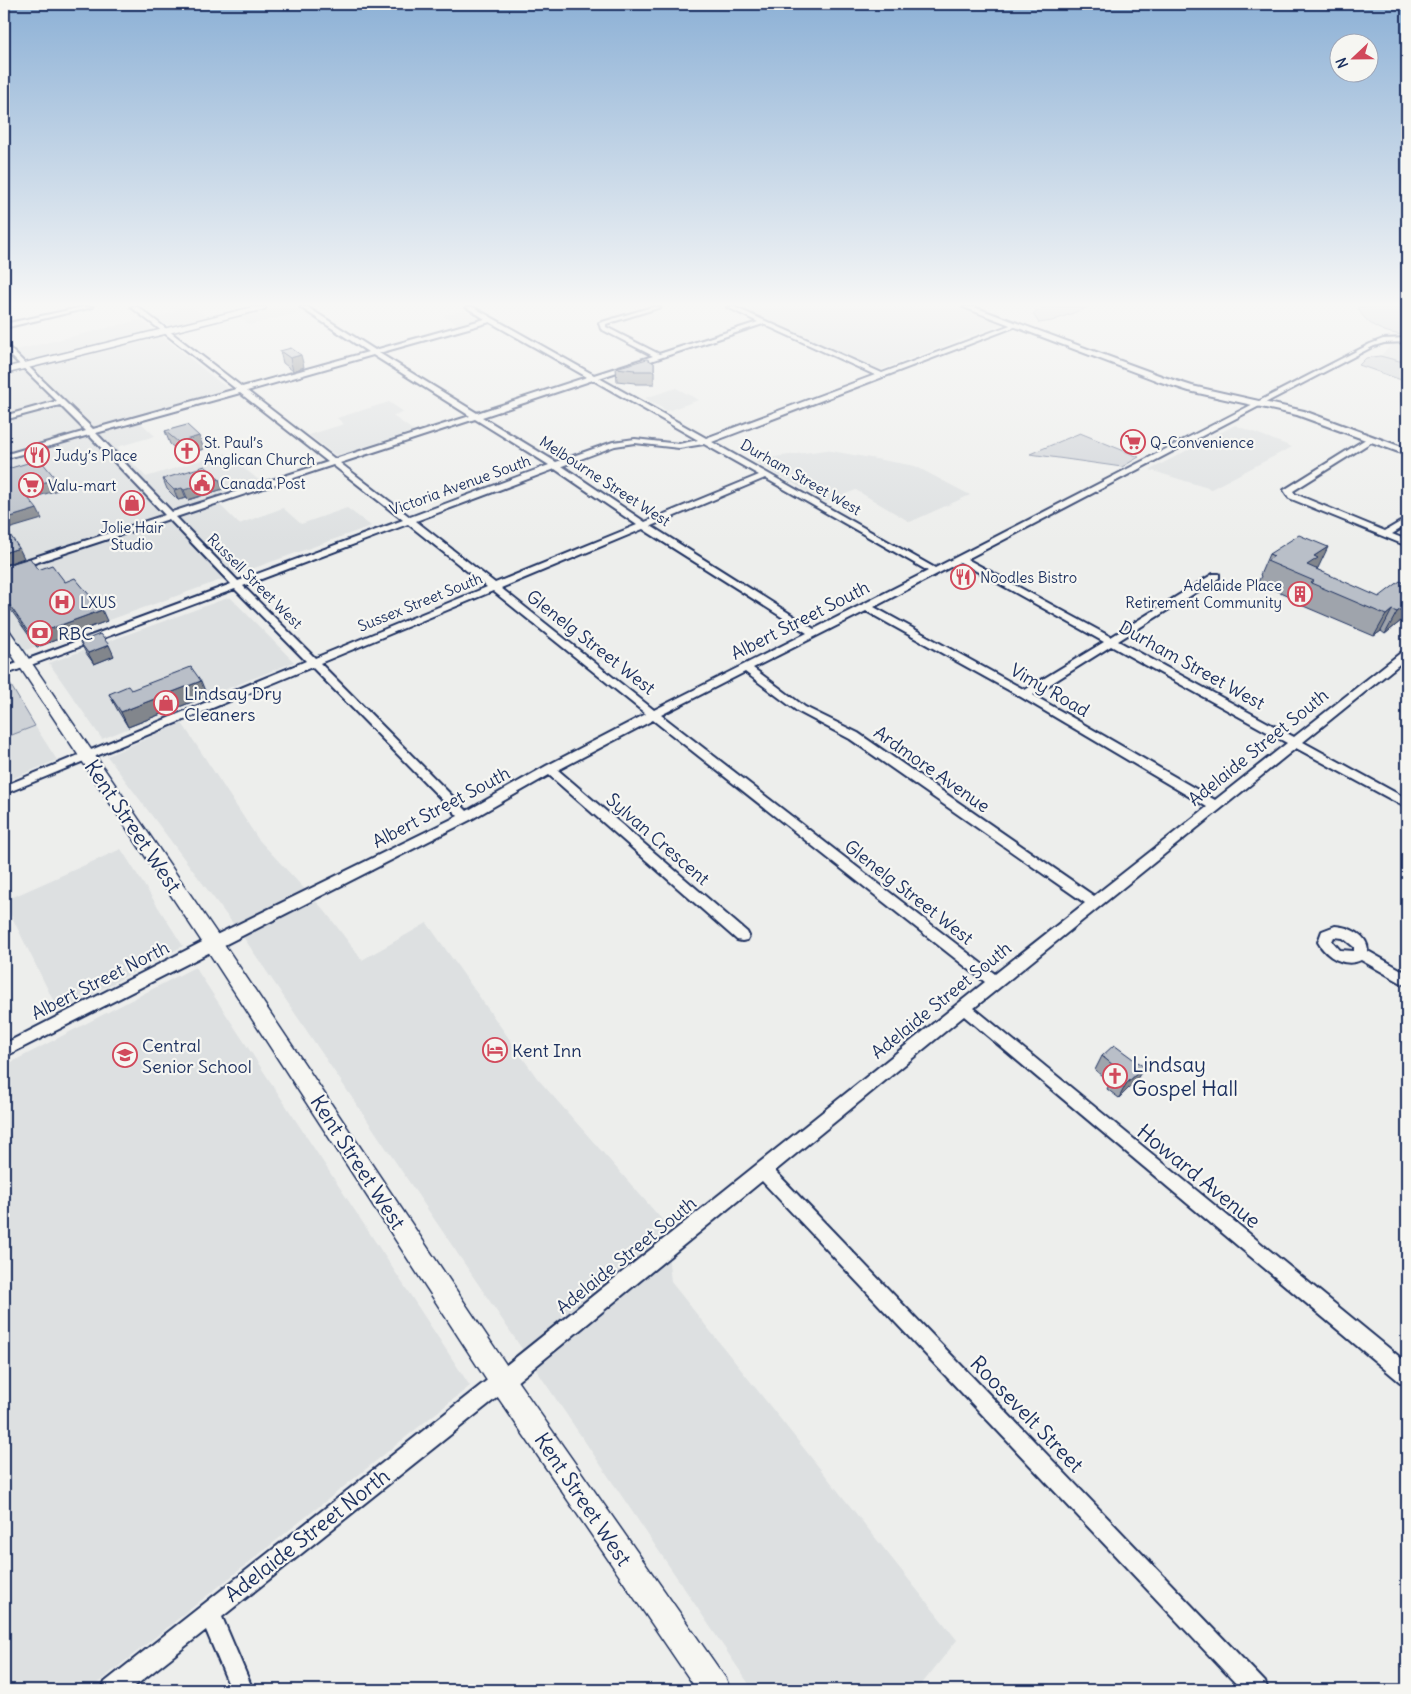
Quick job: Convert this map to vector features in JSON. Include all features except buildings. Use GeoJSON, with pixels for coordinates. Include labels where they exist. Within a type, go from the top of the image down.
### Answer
{"type":"FeatureCollection","features":[{"type":"Feature","properties":{"kind":"main road","name":"Kent Street West"},"geometry":{"type":"LineString","coordinates":[[4,633],[85,756],[213,943],[502,1381],[714,1690]]}},
{"type":"Feature","properties":{"kind":"street","name":"Russell Street West"},"geometry":{"type":"LineString","coordinates":[[45,386],[169,515],[232,585],[314,662],[466,817]]}},
{"type":"Feature","properties":{"kind":"street","name":"Glenelg Street West"},"geometry":{"type":"LineString","coordinates":[[236,386],[445,548],[493,588],[995,982]]}},
{"type":"Feature","properties":{"kind":"street"},"geometry":{"type":"LineString","coordinates":[[4,457],[255,386]]}},
{"type":"Feature","properties":{"kind":"street","name":"Melbourne Street West"},"geometry":{"type":"LineString","coordinates":[[427,386],[556,466],[644,525],[814,633]]}},
{"type":"Feature","properties":{"kind":"street"},"geometry":{"type":"LineString","coordinates":[[4,570],[568,386]]}},
{"type":"Feature","properties":{"kind":"street","name":"Durham Street West"},"geometry":{"type":"LineString","coordinates":[[608,386],[934,571]]}},
{"type":"Feature","properties":{"kind":"street","name":"Victoria Avenue South"},"geometry":{"type":"LineString","coordinates":[[24,662],[218,594],[232,585],[613,444],[642,441],[679,446],[707,441],[850,386]]}},
{"type":"Feature","properties":{"kind":"street"},"geometry":{"type":"LineString","coordinates":[[1183,386],[1300,413],[1407,452]]}},
{"type":"Feature","properties":{"kind":"street","name":"Albert Street South"},"geometry":{"type":"LineString","coordinates":[[213,943],[466,817],[550,769],[655,714],[747,669],[1295,386]]}},
{"type":"Feature","properties":{"kind":"street"},"geometry":{"type":"LineString","coordinates":[[4,418],[62,402]]}},
{"type":"Feature","properties":{"kind":"street"},"geometry":{"type":"LineString","coordinates":[[1372,439],[1288,490],[1292,496],[1407,543]]}},
{"type":"Feature","properties":{"kind":"street","name":"Sussex Street South"},"geometry":{"type":"LineString","coordinates":[[4,790],[766,475]]}},
{"type":"Feature","properties":{"kind":"street"},"geometry":{"type":"LineString","coordinates":[[1386,534],[1407,521]]}},
{"type":"Feature","properties":{"kind":"street","name":"Durham Street West"},"geometry":{"type":"LineString","coordinates":[[959,558],[1407,804]]}},
{"type":"Feature","properties":{"kind":"street"},"geometry":{"type":"LineString","coordinates":[[1025,695],[1216,576]]}},
{"type":"Feature","properties":{"kind":"street","name":"Vimy Road"},"geometry":{"type":"LineString","coordinates":[[867,607],[1025,695],[1215,806]]}},
{"type":"Feature","properties":{"kind":"street","name":"Adelaide Street South"},"geometry":{"type":"LineString","coordinates":[[502,1381],[995,982],[1407,653]]}},
{"type":"Feature","properties":{"kind":"street"},"geometry":{"type":"LineString","coordinates":[[4,666],[24,662]]}},
{"type":"Feature","properties":{"kind":"street"},"geometry":{"type":"LineString","coordinates":[[4,672],[24,662]]}},
{"type":"Feature","properties":{"kind":"street","name":"Ardmore Avenue"},"geometry":{"type":"LineString","coordinates":[[747,669],[801,709],[854,736],[1094,903]]}},
{"type":"Feature","properties":{"kind":"street","name":"Sylvan Crescent"},"geometry":{"type":"LineString","coordinates":[[550,769],[742,936]]}},
{"type":"Feature","properties":{"kind":"street","name":"Albert Street North"},"geometry":{"type":"LineString","coordinates":[[4,1051],[213,943]]}},
{"type":"Feature","properties":{"kind":"street"},"geometry":{"type":"LineString","coordinates":[[1360,954],[1407,980]]}},
{"type":"Feature","properties":{"kind":"street","name":"Howard Avenue"},"geometry":{"type":"LineString","coordinates":[[964,1008],[1407,1375]]}},
{"type":"Feature","properties":{"kind":"street","name":"Roosevelt Street"},"geometry":{"type":"LineString","coordinates":[[763,1170],[1257,1690]]}},
{"type":"Feature","properties":{"kind":"street","name":"Adelaide Street North"},"geometry":{"type":"LineString","coordinates":[[113,1690],[502,1381]]}},
{"type":"Feature","properties":{"kind":"street"},"geometry":{"type":"LineString","coordinates":[[209,1612],[242,1690]]}},
{"type":"Feature","properties":{"kind":"shaded area"},"geometry":{"type":"Polygon","coordinates":[[[4,386],[224,386],[228,389],[135,417],[155,436],[117,447],[146,477],[225,453],[260,481],[212,497],[239,524],[283,508],[301,524],[347,508],[371,526],[4,658],[4,386]]]}},
{"type":"Feature","properties":{"kind":"shaded area"},"geometry":{"type":"Polygon","coordinates":[[[676,388],[699,400],[667,411],[645,398],[676,388]]]}},
{"type":"Feature","properties":{"kind":"shaded area"},"geometry":{"type":"Polygon","coordinates":[[[389,402],[404,412],[393,416],[414,431],[336,456],[309,435],[344,424],[337,418],[389,402]]]}},
{"type":"Feature","properties":{"kind":"shaded area"},"geometry":{"type":"Polygon","coordinates":[[[1235,425],[1292,447],[1211,489],[1150,470],[1235,425]]]}},
{"type":"Feature","properties":{"kind":"shaded area"},"geometry":{"type":"Polygon","coordinates":[[[1080,433],[1139,457],[1122,467],[1030,454],[1080,433]]]}},
{"type":"Feature","properties":{"kind":"shaded area"},"geometry":{"type":"Polygon","coordinates":[[[826,450],[915,466],[970,495],[910,522],[856,490],[825,502],[752,460],[826,450]]]}},
{"type":"Feature","properties":{"kind":"shaded area"},"geometry":{"type":"Polygon","coordinates":[[[230,597],[294,662],[102,739],[49,663],[230,597]]]}},
{"type":"Feature","properties":{"kind":"shaded area"},"geometry":{"type":"Polygon","coordinates":[[[7,679],[35,726],[4,738],[4,680],[7,679]]]}},
{"type":"Feature","properties":{"kind":"shaded area"},"geometry":{"type":"Polygon","coordinates":[[[182,723],[258,839],[325,911],[362,960],[427,923],[537,1078],[665,1223],[671,1282],[957,1640],[917,1690],[753,1690],[246,941],[107,756],[182,723]]]}},
{"type":"Feature","properties":{"kind":"shaded area"},"geometry":{"type":"Polygon","coordinates":[[[35,726],[57,760],[4,782],[4,738],[35,726]]]}},
{"type":"Feature","properties":{"kind":"shaded area"},"geometry":{"type":"Polygon","coordinates":[[[121,849],[183,946],[59,1012],[4,901],[121,849]]]}},
{"type":"Feature","properties":{"kind":"shaded area"},"geometry":{"type":"Polygon","coordinates":[[[195,967],[470,1386],[89,1690],[4,1690],[4,1066],[195,967]]]}},
{"type":"Feature","properties":{"kind":"place","name":"Q-Convenience"},"geometry":{"type":"Point","coordinates":[1133,442]}},
{"type":"Feature","properties":{"kind":"place","name":"St. Paul’s Anglican Church"},"geometry":{"type":"Point","coordinates":[187,451]}},
{"type":"Feature","properties":{"kind":"place","name":"Judy’s Place"},"geometry":{"type":"Point","coordinates":[37,455]}},
{"type":"Feature","properties":{"kind":"place","name":"Canada Post"},"geometry":{"type":"Point","coordinates":[202,483]}},
{"type":"Feature","properties":{"kind":"place","name":"Valu-mart"},"geometry":{"type":"Point","coordinates":[31,485]}},
{"type":"Feature","properties":{"kind":"place","name":"Jolie Hair Studio"},"geometry":{"type":"Point","coordinates":[132,503]}},
{"type":"Feature","properties":{"kind":"place","name":"Noodles Bistro"},"geometry":{"type":"Point","coordinates":[963,577]}},
{"type":"Feature","properties":{"kind":"place","name":"Adelaide Place Retirement Community"},"geometry":{"type":"Point","coordinates":[1300,594]}},
{"type":"Feature","properties":{"kind":"place","name":"LXUS"},"geometry":{"type":"Point","coordinates":[62,602]}},
{"type":"Feature","properties":{"kind":"place","name":"RBC"},"geometry":{"type":"Point","coordinates":[40,633]}},
{"type":"Feature","properties":{"kind":"place","name":"Lindsay Dry Cleaners"},"geometry":{"type":"Point","coordinates":[166,703]}},
{"type":"Feature","properties":{"kind":"place","name":"Kent Inn"},"geometry":{"type":"Point","coordinates":[495,1050]}},
{"type":"Feature","properties":{"kind":"place","name":"Central Senior School"},"geometry":{"type":"Point","coordinates":[125,1055]}},
{"type":"Feature","properties":{"kind":"place","name":"Lindsay Gospel Hall"},"geometry":{"type":"Point","coordinates":[1115,1076]}}]}
